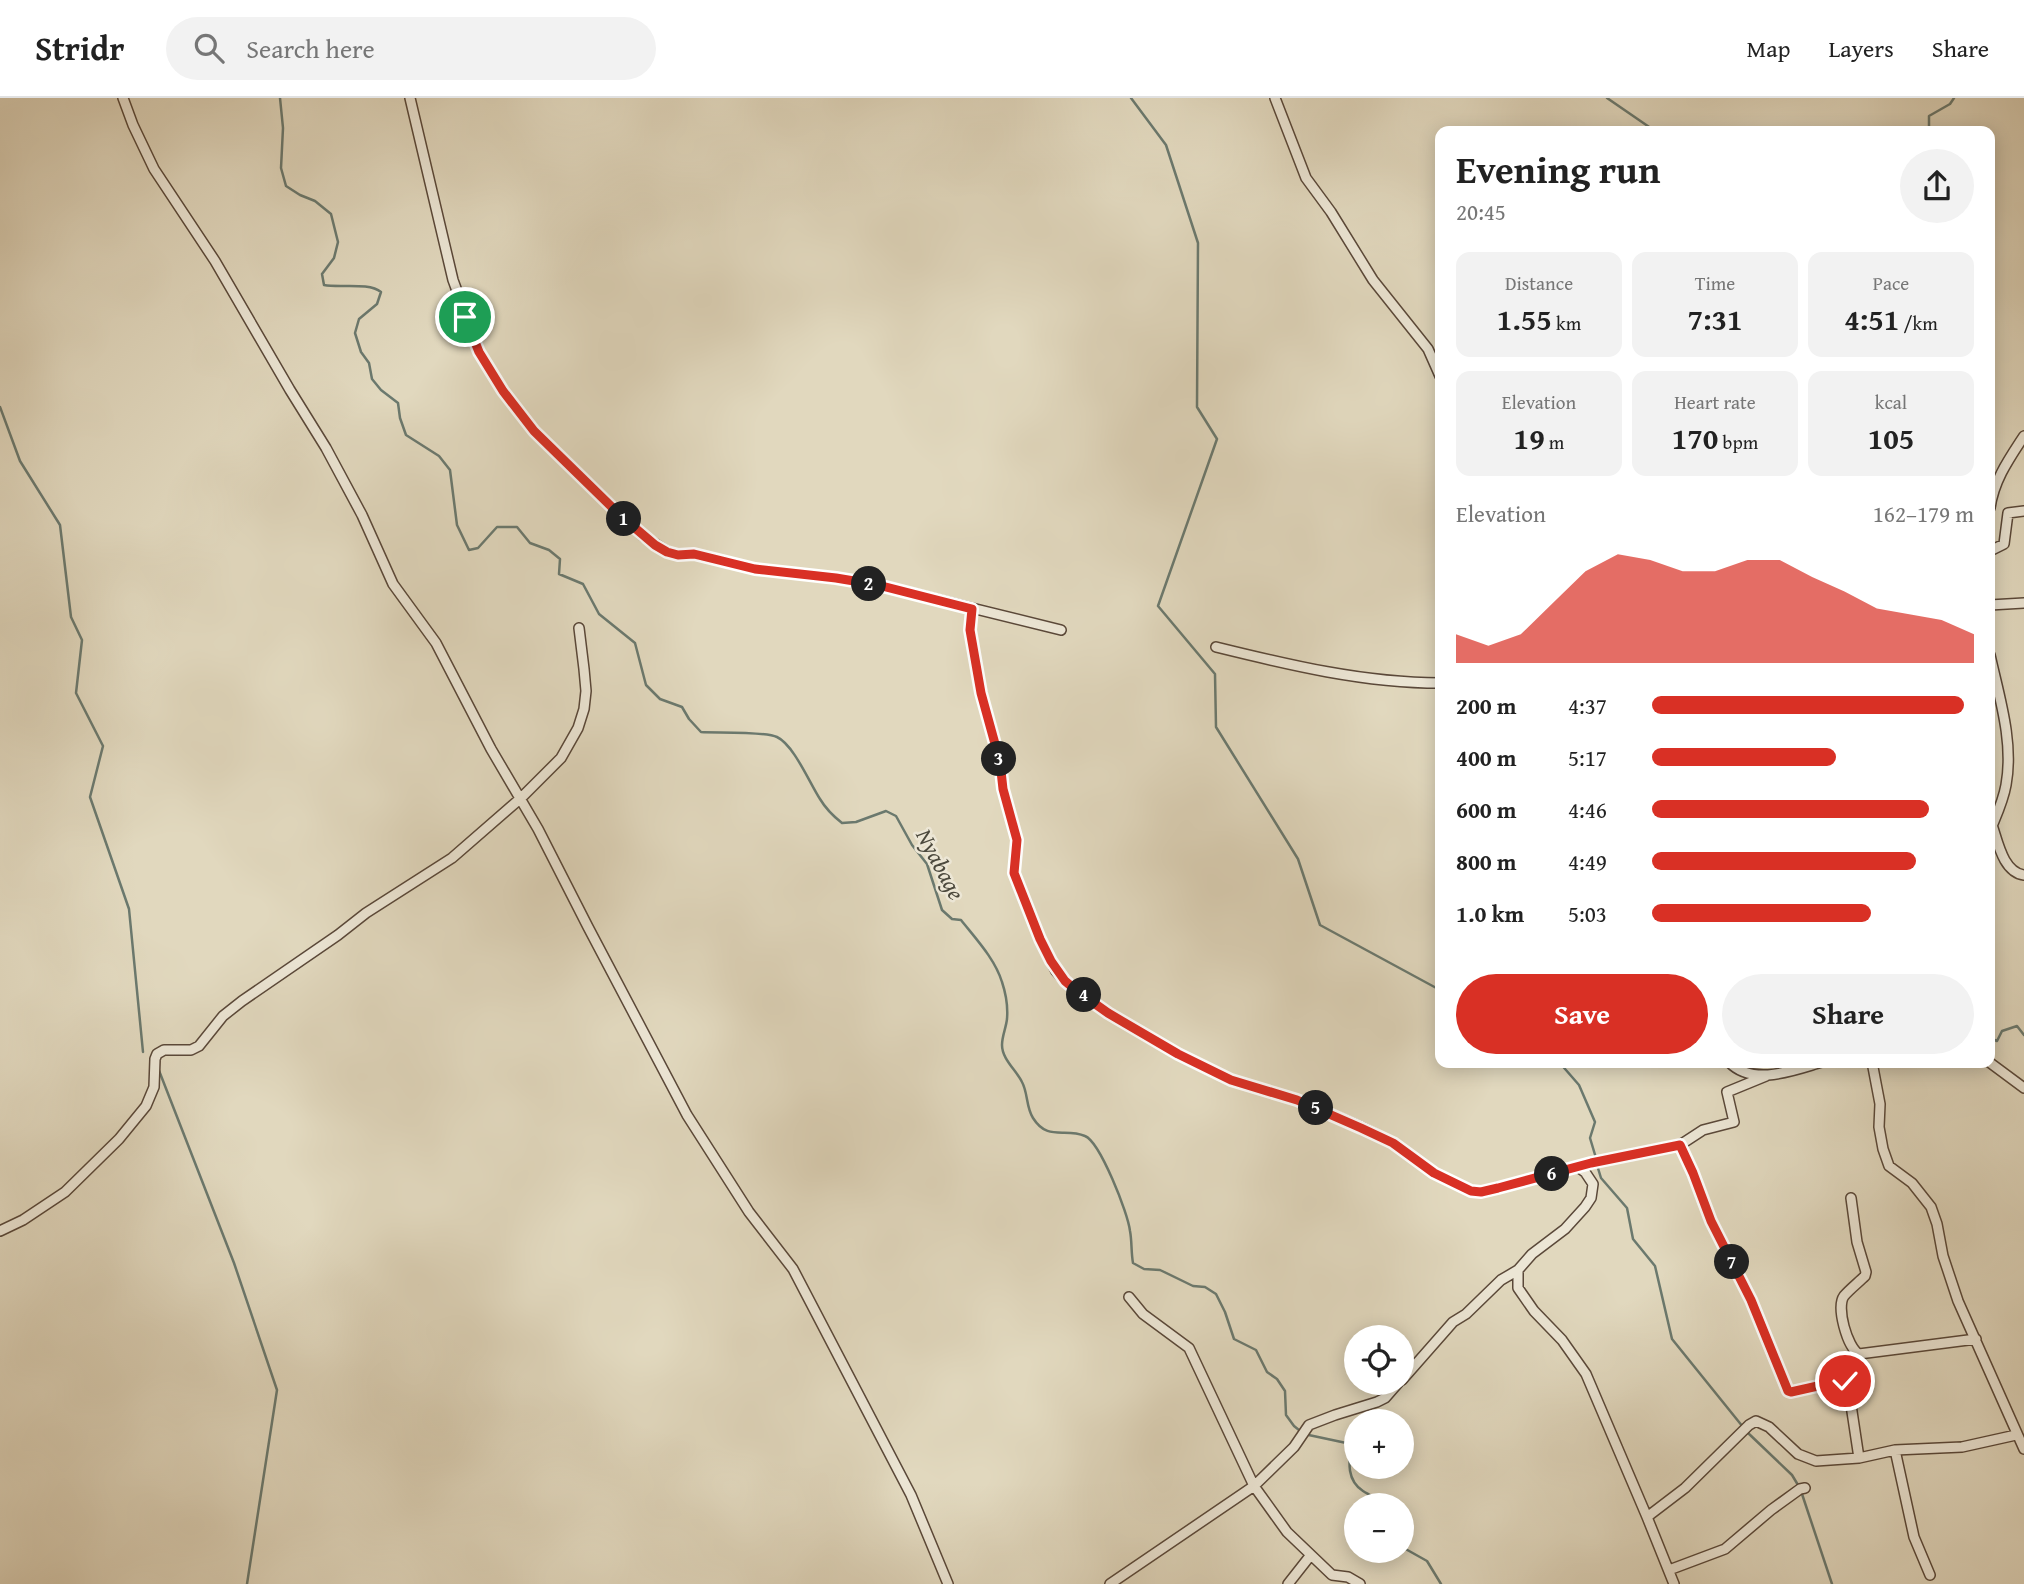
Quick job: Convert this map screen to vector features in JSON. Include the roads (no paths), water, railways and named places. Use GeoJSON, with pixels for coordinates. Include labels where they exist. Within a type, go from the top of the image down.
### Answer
{"type":"FeatureCollection","features":[{"type":"Feature","properties":{"kind":"street"},"geometry":{"type":"LineString","coordinates":[[123,98],[132,125],[153,169],[215,261],[326,448],[362,515],[393,584],[436,643],[466,703],[521,798],[687,1115],[749,1212],[793,1269],[911,1495],[948,1584]]}},
{"type":"Feature","properties":{"kind":"street"},"geometry":{"type":"LineString","coordinates":[[410,98],[453,280],[479,352],[503,391],[534,431],[636,530],[655,545],[678,555],[694,554],[755,569],[878,585],[1060,630]]}},
{"type":"Feature","properties":{"kind":"street"},"geometry":{"type":"LineString","coordinates":[[1275,98],[1300,166],[1311,187],[1331,212],[1373,280],[1428,349],[1435,365]]}},
{"type":"Feature","properties":{"kind":"street"},"geometry":{"type":"LineString","coordinates":[[1995,488],[2003,467],[2024,436]]}},
{"type":"Feature","properties":{"kind":"street"},"geometry":{"type":"LineString","coordinates":[[1995,548],[2004,544],[2008,513],[2024,511]]}},
{"type":"Feature","properties":{"kind":"street"},"geometry":{"type":"LineString","coordinates":[[1995,605],[2024,603]]}},
{"type":"Feature","properties":{"kind":"street"},"geometry":{"type":"LineString","coordinates":[[972,609],[970,630],[981,693],[1017,840],[1014,873],[1040,939],[1056,971],[1065,981],[1108,1013],[1178,1054],[1231,1080],[1297,1100],[1361,1128],[1393,1143],[1434,1173],[1471,1191],[1481,1192],[1680,1145],[1703,1130],[1734,1122],[1727,1092],[1766,1076],[1798,1068]]}},
{"type":"Feature","properties":{"kind":"street"},"geometry":{"type":"LineString","coordinates":[[0,1231],[23,1220],[65,1192],[120,1139],[146,1106],[154,1087],[157,1054],[164,1050],[191,1050],[199,1046],[223,1016],[366,913],[452,859],[521,798],[561,758],[578,728],[584,709],[586,691],[579,628]]}},
{"type":"Feature","properties":{"kind":"street"},"geometry":{"type":"LineString","coordinates":[[1216,647],[1322,671],[1410,683],[1435,683]]}},
{"type":"Feature","properties":{"kind":"street"},"geometry":{"type":"LineString","coordinates":[[1995,681],[2007,743],[2007,782],[1995,819]]}},
{"type":"Feature","properties":{"kind":"street"},"geometry":{"type":"LineString","coordinates":[[1995,838],[2003,858],[2018,874],[2024,876]]}},
{"type":"Feature","properties":{"kind":"street"},"geometry":{"type":"LineString","coordinates":[[1995,1066],[2024,1088]]}},
{"type":"Feature","properties":{"kind":"street"},"geometry":{"type":"LineString","coordinates":[[1736,1068],[1746,1073],[1766,1076]]}},
{"type":"Feature","properties":{"kind":"street"},"geometry":{"type":"LineString","coordinates":[[1873,1068],[1880,1104],[1879,1127],[1889,1166],[1912,1183],[1931,1207],[1958,1301],[2024,1449]]}},
{"type":"Feature","properties":{"kind":"street"},"geometry":{"type":"LineString","coordinates":[[1680,1145],[1711,1221],[1751,1300],[1788,1391],[1840,1381],[1847,1383],[1859,1458]]}},
{"type":"Feature","properties":{"kind":"street"},"geometry":{"type":"LineString","coordinates":[[1414,1365],[1453,1322],[1466,1314],[1501,1280],[1518,1270],[1532,1254],[1565,1229],[1591,1198],[1593,1184],[1578,1167]]}},
{"type":"Feature","properties":{"kind":"street"},"geometry":{"type":"LineString","coordinates":[[1852,1198],[1857,1242],[1866,1272],[1844,1297],[1842,1304],[1841,1313],[1850,1346],[1854,1351],[1858,1354],[1976,1339]]}},
{"type":"Feature","properties":{"kind":"street"},"geometry":{"type":"LineString","coordinates":[[1518,1270],[1518,1288],[1534,1311],[1562,1340],[1586,1374],[1674,1584]]}},
{"type":"Feature","properties":{"kind":"street"},"geometry":{"type":"LineString","coordinates":[[1129,1297],[1143,1314],[1189,1348],[1254,1486],[1287,1532],[1332,1575],[1348,1577],[1360,1584]]}},
{"type":"Feature","properties":{"kind":"street"},"geometry":{"type":"LineString","coordinates":[[1110,1584],[1254,1486],[1294,1447],[1309,1425],[1377,1402],[1388,1395]]}},
{"type":"Feature","properties":{"kind":"street"},"geometry":{"type":"LineString","coordinates":[[1647,1517],[1685,1488],[1756,1421],[1769,1427],[1798,1454],[1816,1461],[1859,1458],[1895,1450],[1962,1447],[2016,1434]]}},
{"type":"Feature","properties":{"kind":"street"},"geometry":{"type":"LineString","coordinates":[[1895,1450],[1914,1536],[1930,1574]]}},
{"type":"Feature","properties":{"kind":"street"},"geometry":{"type":"LineString","coordinates":[[1669,1570],[1725,1549],[1771,1510],[1805,1488]]}},
{"type":"Feature","properties":{"kind":"street"},"geometry":{"type":"LineString","coordinates":[[1288,1584],[1310,1556]]}},
{"type":"Feature","properties":{"kind":"waterway","name":"Nyabage"},"geometry":{"type":"LineString","coordinates":[[280,98],[283,128],[281,168],[286,186],[315,201],[331,214],[338,242],[334,258],[322,274],[324,285],[362,286],[381,292],[377,304],[359,319],[355,333],[361,352],[369,363],[372,379],[398,403],[406,435],[439,456],[450,470],[457,525],[469,550],[478,548],[497,527],[517,527],[530,543],[549,550],[560,559],[559,574],[583,584],[599,614],[635,643],[646,685],[660,699],[682,707],[701,732],[751,733],[777,737],[795,756],[825,806],[842,823],[856,822],[886,811],[896,816],[912,845],[927,864],[942,910],[952,919],[961,920],[995,965],[1005,991],[1007,1010],[1003,1050],[1024,1086],[1033,1118],[1045,1130],[1085,1136],[1105,1164],[1128,1222],[1133,1263],[1144,1269],[1160,1270],[1193,1286],[1205,1287],[1216,1294],[1234,1339],[1256,1350],[1267,1372],[1277,1379],[1285,1391],[1286,1415],[1294,1426],[1304,1434],[1351,1444],[1351,1476],[1358,1487],[1366,1493]]}},
{"type":"Feature","properties":{"kind":"waterway"},"geometry":{"type":"LineString","coordinates":[[1131,98],[1166,145],[1198,243],[1197,407],[1217,439],[1158,606],[1215,674],[1216,727],[1298,859],[1320,925],[1435,987]]}},
{"type":"Feature","properties":{"kind":"waterway"},"geometry":{"type":"LineString","coordinates":[[1607,98],[1648,126]]}},
{"type":"Feature","properties":{"kind":"waterway"},"geometry":{"type":"LineString","coordinates":[[1929,126],[1929,116],[1950,104],[1954,98]]}},
{"type":"Feature","properties":{"kind":"waterway"},"geometry":{"type":"LineString","coordinates":[[0,407],[20,461],[60,525],[71,617],[82,640],[76,693],[103,746],[90,797],[129,909],[143,1052]]}},
{"type":"Feature","properties":{"kind":"waterway"},"geometry":{"type":"LineString","coordinates":[[1995,1040],[1997,1041],[2002,1031],[2017,1026],[2024,1035]]}},
{"type":"Feature","properties":{"kind":"waterway"},"geometry":{"type":"LineString","coordinates":[[158,1068],[234,1263],[277,1390],[247,1584]]}},
{"type":"Feature","properties":{"kind":"waterway"},"geometry":{"type":"LineString","coordinates":[[1564,1068],[1579,1085],[1595,1122],[1590,1138],[1596,1158]]}},
{"type":"Feature","properties":{"kind":"waterway"},"geometry":{"type":"LineString","coordinates":[[1597,1165],[1601,1178],[1627,1208],[1633,1239],[1655,1266],[1672,1339],[1743,1427]]}},
{"type":"Feature","properties":{"kind":"waterway"},"geometry":{"type":"LineString","coordinates":[[1747,1432],[1792,1475],[1798,1485]]}},
{"type":"Feature","properties":{"kind":"waterway"},"geometry":{"type":"LineString","coordinates":[[1801,1491],[1832,1584]]}},
{"type":"Feature","properties":{"kind":"waterway","name":"Nyabage"},"geometry":{"type":"LineString","coordinates":[[1414,1554],[1427,1561],[1441,1584]]}}]}
